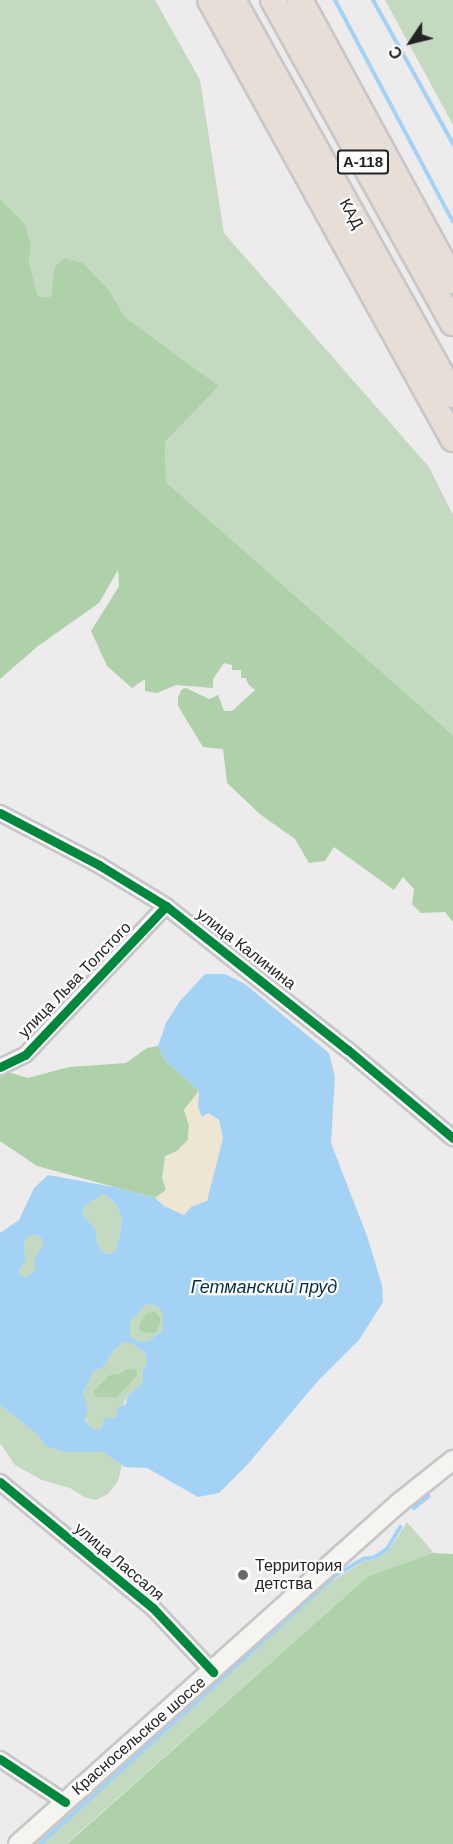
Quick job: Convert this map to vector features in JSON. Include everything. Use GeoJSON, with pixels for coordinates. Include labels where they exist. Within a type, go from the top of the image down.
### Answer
{"type":"FeatureCollection","features":[{"type":"Feature","properties":{"kind":"highway"},"geometry":{"type":"LineString","coordinates":[[210,0],[453,439]]}},
{"type":"Feature","properties":{"kind":"highway","name":"КАД"},"geometry":{"type":"LineString","coordinates":[[233,0],[453,395]]}},
{"type":"Feature","properties":{"kind":"highway","name":"А-118"},"geometry":{"type":"LineString","coordinates":[[273,0],[453,323]]}},
{"type":"Feature","properties":{"kind":"highway"},"geometry":{"type":"LineString","coordinates":[[300,0],[453,281]]}},
{"type":"Feature","properties":{"kind":"highway"},"geometry":{"type":"LineString","coordinates":[[298,118],[397,339]]}},
{"type":"Feature","properties":{"kind":"main road","name":"Красносельское шоссе"},"geometry":{"type":"LineString","coordinates":[[421,1485],[453,1451]]}},
{"type":"Feature","properties":{"kind":"main road","name":"Красносельское шоссе"},"geometry":{"type":"LineString","coordinates":[[18,1844],[421,1485],[453,1460]]}},
{"type":"Feature","properties":{"kind":"street","name":"улица Калинина"},"geometry":{"type":"LineString","coordinates":[[0,813],[99,865],[166,906],[372,1069],[453,1138]]}},
{"type":"Feature","properties":{"kind":"street","name":"улица Льва Толстого"},"geometry":{"type":"LineString","coordinates":[[0,1067],[25,1055],[166,906]]}},
{"type":"Feature","properties":{"kind":"street","name":"улица Лассаля"},"geometry":{"type":"LineString","coordinates":[[0,1482],[153,1608],[213,1672]]}},
{"type":"Feature","properties":{"kind":"street"},"geometry":{"type":"LineString","coordinates":[[0,1759],[65,1802]]}},
{"type":"Feature","properties":{"kind":"green space"},"geometry":{"type":"Polygon","coordinates":[[[0,0],[155,0],[200,80],[224,233],[429,467],[453,515],[453,735],[166,482],[165,442],[219,386],[125,317],[109,290],[54,268],[51,298],[38,297],[29,262],[31,245],[25,225],[0,199],[0,0]]]}},
{"type":"Feature","properties":{"kind":"green space"},"geometry":{"type":"Polygon","coordinates":[[[385,0],[453,0],[453,125],[385,0]]]}},
{"type":"Feature","properties":{"kind":"green space"},"geometry":{"type":"Polygon","coordinates":[[[0,199],[25,224],[31,245],[29,262],[38,297],[51,297],[54,268],[64,258],[83,263],[109,290],[125,317],[219,386],[165,442],[166,482],[453,735],[453,922],[445,912],[421,913],[412,904],[414,889],[403,877],[394,890],[334,847],[325,861],[309,863],[295,839],[261,815],[227,783],[223,749],[203,747],[178,706],[178,697],[182,689],[186,688],[209,699],[218,695],[224,711],[232,711],[255,690],[248,684],[246,678],[241,678],[241,670],[232,670],[232,665],[224,663],[213,679],[213,688],[176,685],[157,693],[145,691],[145,679],[132,688],[107,666],[91,631],[119,586],[118,570],[99,603],[38,646],[0,679],[0,199]]]}},
{"type":"Feature","properties":{"kind":"green space"},"geometry":{"type":"Polygon","coordinates":[[[158,1046],[166,1061],[199,1091],[184,1110],[189,1125],[188,1140],[177,1151],[166,1190],[155,1198],[37,1166],[0,1141],[0,1073],[8,1072],[28,1078],[69,1067],[126,1063],[147,1048],[158,1046]]]}},
{"type":"Feature","properties":{"kind":"green space"},"geometry":{"type":"Polygon","coordinates":[[[104,1194],[117,1205],[122,1220],[115,1251],[110,1254],[104,1253],[97,1244],[96,1230],[82,1214],[85,1205],[104,1194]]]}},
{"type":"Feature","properties":{"kind":"green space"},"geometry":{"type":"Polygon","coordinates":[[[28,1236],[40,1237],[44,1243],[35,1258],[35,1271],[24,1278],[18,1272],[26,1260],[24,1244],[28,1236]]]}},
{"type":"Feature","properties":{"kind":"green space"},"geometry":{"type":"Polygon","coordinates":[[[147,1304],[157,1306],[163,1313],[163,1330],[147,1342],[137,1341],[130,1336],[130,1321],[147,1304]]]}},
{"type":"Feature","properties":{"kind":"green space"},"geometry":{"type":"Polygon","coordinates":[[[155,1312],[161,1319],[156,1332],[146,1333],[139,1329],[147,1313],[155,1312]]]}},
{"type":"Feature","properties":{"kind":"green space"},"geometry":{"type":"Polygon","coordinates":[[[124,1342],[132,1342],[145,1353],[147,1363],[142,1371],[143,1382],[127,1397],[116,1418],[104,1422],[101,1430],[94,1430],[84,1418],[83,1393],[93,1372],[102,1368],[114,1350],[124,1342]]]}},
{"type":"Feature","properties":{"kind":"green space"},"geometry":{"type":"Polygon","coordinates":[[[127,1369],[137,1370],[137,1376],[117,1397],[96,1397],[93,1392],[110,1375],[119,1374],[127,1369]]]}},
{"type":"Feature","properties":{"kind":"green space"},"geometry":{"type":"Polygon","coordinates":[[[0,1405],[38,1435],[46,1446],[64,1452],[103,1452],[116,1458],[122,1465],[118,1481],[108,1494],[96,1500],[84,1497],[70,1488],[42,1480],[15,1465],[0,1443],[0,1405]]]}},
{"type":"Feature","properties":{"kind":"green space"},"geometry":{"type":"Polygon","coordinates":[[[407,1522],[434,1553],[432,1554],[453,1844],[384,1572],[367,1577],[66,1844],[32,1844],[324,1582],[334,1580],[364,1561],[375,1559],[389,1550],[407,1522]]]}},
{"type":"Feature","properties":{"kind":"green space"},"geometry":{"type":"Polygon","coordinates":[[[434,1553],[453,1554],[453,1844],[67,1844],[367,1577],[434,1553]]]}},
{"type":"Feature","properties":{"kind":"sand"},"geometry":{"type":"Polygon","coordinates":[[[199,1091],[198,1107],[203,1117],[207,1113],[219,1120],[223,1138],[207,1201],[191,1207],[184,1215],[164,1206],[155,1198],[166,1190],[162,1178],[165,1156],[177,1151],[188,1140],[189,1125],[184,1110],[199,1091]]]}},
{"type":"Feature","properties":{"kind":"water","name":"Гетманский пруд"},"geometry":{"type":"Polygon","coordinates":[[[205,974],[225,974],[245,984],[329,1053],[335,1077],[331,1143],[367,1236],[382,1285],[383,1302],[359,1340],[317,1382],[248,1464],[219,1493],[198,1497],[147,1468],[125,1467],[103,1452],[64,1452],[46,1446],[38,1435],[0,1405],[0,1233],[19,1220],[34,1188],[48,1175],[114,1187],[155,1198],[164,1206],[184,1215],[191,1207],[207,1201],[223,1138],[219,1120],[208,1113],[202,1117],[198,1107],[199,1091],[166,1061],[158,1046],[166,1023],[180,1001],[205,974]],[[104,1194],[85,1205],[82,1214],[96,1230],[97,1244],[104,1253],[110,1254],[115,1251],[122,1220],[117,1205],[104,1194]],[[28,1236],[24,1244],[26,1260],[18,1272],[24,1278],[35,1271],[35,1258],[44,1243],[40,1237],[28,1236]],[[147,1304],[130,1321],[130,1336],[137,1341],[147,1342],[163,1330],[163,1313],[157,1306],[147,1304]],[[124,1342],[114,1350],[102,1368],[93,1372],[83,1393],[88,1410],[84,1419],[94,1430],[101,1429],[105,1418],[116,1418],[117,1408],[126,1404],[127,1397],[143,1382],[142,1371],[147,1363],[145,1353],[132,1343],[124,1342]]]}},
{"type":"Feature","properties":{"kind":"waterway"},"geometry":{"type":"LineString","coordinates":[[335,0],[453,222]]}},
{"type":"Feature","properties":{"kind":"waterway"},"geometry":{"type":"LineString","coordinates":[[373,0],[453,144]]}},
{"type":"Feature","properties":{"kind":"waterway"},"geometry":{"type":"LineString","coordinates":[[414,1508],[429,1496]]}},
{"type":"Feature","properties":{"kind":"waterway"},"geometry":{"type":"LineString","coordinates":[[40,1844],[333,1577],[363,1559],[375,1557],[387,1549],[400,1527]]}},
{"type":"Feature","properties":{"kind":"cycle path"},"geometry":{"type":"LineString","coordinates":[[0,813],[99,865],[166,906],[348,1050],[453,1138]]}},
{"type":"Feature","properties":{"kind":"cycle path"},"geometry":{"type":"LineString","coordinates":[[0,1067],[25,1055],[166,906]]}},
{"type":"Feature","properties":{"kind":"cycle path"},"geometry":{"type":"LineString","coordinates":[[0,1482],[153,1608],[213,1672]]}},
{"type":"Feature","properties":{"kind":"cycle path"},"geometry":{"type":"LineString","coordinates":[[0,1759],[65,1802]]}},
{"type":"Feature","properties":{"kind":"place","name":"Территория детства"},"geometry":{"type":"Point","coordinates":[243,1575]}}]}
